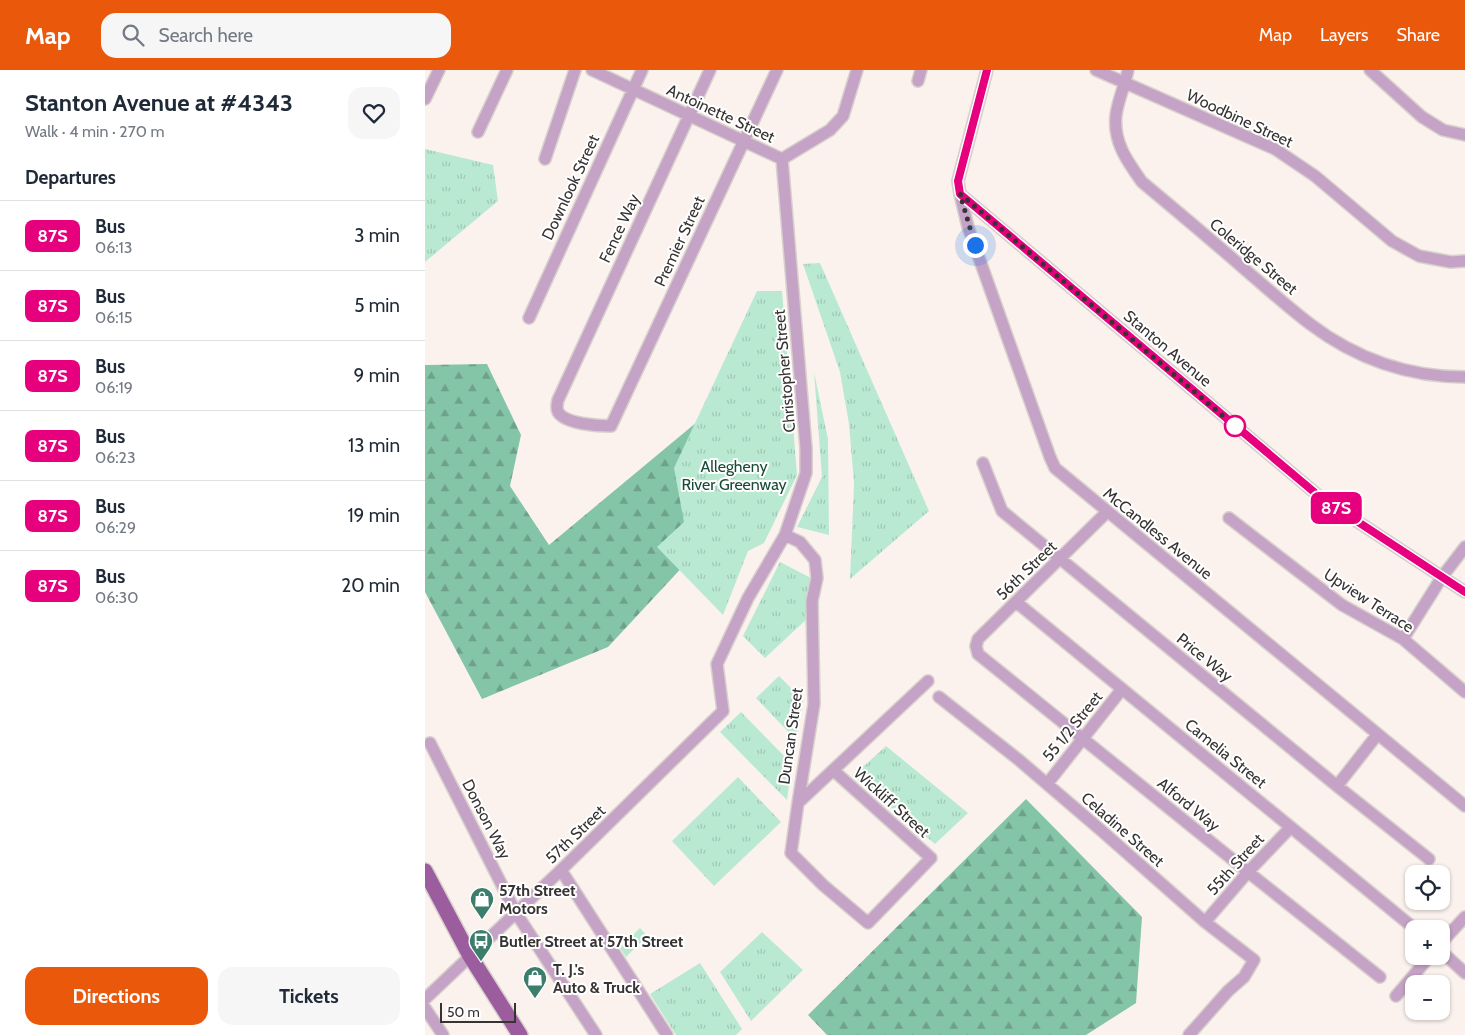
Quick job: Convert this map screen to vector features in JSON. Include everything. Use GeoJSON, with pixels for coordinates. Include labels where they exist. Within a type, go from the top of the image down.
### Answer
{"type":"FeatureCollection","features":[{"type":"Feature","properties":{"kind":"main road"},"geometry":{"type":"LineString","coordinates":[[425,872],[470,956],[520,1035]]}},
{"type":"Feature","properties":{"kind":"street"},"geometry":{"type":"LineString","coordinates":[[425,99],[439,70]]}},
{"type":"Feature","properties":{"kind":"street"},"geometry":{"type":"LineString","coordinates":[[477,132],[507,70]]}},
{"type":"Feature","properties":{"kind":"street"},"geometry":{"type":"LineString","coordinates":[[545,159],[575,70]]}},
{"type":"Feature","properties":{"kind":"street","name":"Antoinette Street"},"geometry":{"type":"LineString","coordinates":[[592,70],[782,159]]}},
{"type":"Feature","properties":{"kind":"street","name":"Downlook Street"},"geometry":{"type":"LineString","coordinates":[[529,318],[642,70]]}},
{"type":"Feature","properties":{"kind":"street","name":"Fence Way"},"geometry":{"type":"LineString","coordinates":[[611,426],[594,425],[567,418],[558,412],[559,400],[710,70]]}},
{"type":"Feature","properties":{"kind":"street","name":"Premier Street"},"geometry":{"type":"LineString","coordinates":[[611,426],[777,70]]}},
{"type":"Feature","properties":{"kind":"street"},"geometry":{"type":"LineString","coordinates":[[782,159],[831,130],[843,116],[857,70]]}},
{"type":"Feature","properties":{"kind":"street"},"geometry":{"type":"LineString","coordinates":[[960,194],[958,181],[987,70]]}},
{"type":"Feature","properties":{"kind":"street","name":"Woodbine Street"},"geometry":{"type":"LineString","coordinates":[[1095,70],[1275,149],[1315,176],[1392,242],[1419,256],[1451,262],[1465,261]]}},
{"type":"Feature","properties":{"kind":"street","name":"Coleridge Street"},"geometry":{"type":"LineString","coordinates":[[1128,70],[1116,115],[1117,141],[1127,161],[1142,182],[1310,324],[1343,346],[1380,363],[1414,373],[1465,378]]}},
{"type":"Feature","properties":{"kind":"street"},"geometry":{"type":"LineString","coordinates":[[1370,70],[1422,117],[1443,130],[1465,135]]}},
{"type":"Feature","properties":{"kind":"street","name":"Christopher Street"},"geometry":{"type":"LineString","coordinates":[[723,711],[717,664],[748,598],[785,535],[806,474],[806,448],[782,159]]}},
{"type":"Feature","properties":{"kind":"street","name":"McCandless Avenue"},"geometry":{"type":"LineString","coordinates":[[960,194],[968,227],[1055,468],[1465,806]]}},
{"type":"Feature","properties":{"kind":"street","name":"Stanton Avenue"},"geometry":{"type":"LineString","coordinates":[[960,194],[1320,497],[1465,592]]}},
{"type":"Feature","properties":{"kind":"street","name":"Price Way"},"geometry":{"type":"LineString","coordinates":[[983,463],[1002,510],[1337,786],[1429,859]]}},
{"type":"Feature","properties":{"kind":"street","name":"56th Street"},"geometry":{"type":"LineString","coordinates":[[978,654],[977,639],[1107,512]]}},
{"type":"Feature","properties":{"kind":"street","name":"Upview Terrace"},"geometry":{"type":"LineString","coordinates":[[1229,518],[1342,605],[1403,639],[1465,692]]}},
{"type":"Feature","properties":{"kind":"street","name":"Duncan Street"},"geometry":{"type":"LineString","coordinates":[[785,535],[800,542],[815,560],[817,578],[812,601],[814,704],[791,853],[823,885],[868,923]]}},
{"type":"Feature","properties":{"kind":"street"},"geometry":{"type":"LineString","coordinates":[[1403,639],[1465,547]]}},
{"type":"Feature","properties":{"kind":"street","name":"Camelia Street"},"geometry":{"type":"LineString","coordinates":[[1016,602],[1405,921]]}},
{"type":"Feature","properties":{"kind":"street","name":"Alford Way"},"geometry":{"type":"LineString","coordinates":[[978,654],[1380,977]]}},
{"type":"Feature","properties":{"kind":"street"},"geometry":{"type":"LineString","coordinates":[[798,803],[928,681]]}},
{"type":"Feature","properties":{"kind":"street","name":"55 1/2 Street"},"geometry":{"type":"LineString","coordinates":[[1047,784],[1082,737],[1122,689]]}},
{"type":"Feature","properties":{"kind":"street","name":"Celadine Street"},"geometry":{"type":"LineString","coordinates":[[939,697],[1047,784],[1205,922],[1254,960],[1244,977],[1228,991],[1189,1035]]}},
{"type":"Feature","properties":{"kind":"street","name":"57th Street"},"geometry":{"type":"LineString","coordinates":[[425,999],[561,870],[723,711]]}},
{"type":"Feature","properties":{"kind":"street"},"geometry":{"type":"LineString","coordinates":[[1337,786],[1377,735]]}},
{"type":"Feature","properties":{"kind":"street","name":"Donson Way"},"geometry":{"type":"LineString","coordinates":[[430,743],[516,913],[595,1035]]}},
{"type":"Feature","properties":{"kind":"street","name":"Wickliff Street"},"geometry":{"type":"LineString","coordinates":[[833,770],[931,858],[868,923]]}},
{"type":"Feature","properties":{"kind":"street","name":"55th Street"},"geometry":{"type":"LineString","coordinates":[[1205,922],[1247,872],[1291,828]]}},
{"type":"Feature","properties":{"kind":"street"},"geometry":{"type":"LineString","coordinates":[[561,870],[667,1035]]}},
{"type":"Feature","properties":{"kind":"street"},"geometry":{"type":"LineString","coordinates":[[1450,933],[1465,917]]}},
{"type":"Feature","properties":{"kind":"street"},"geometry":{"type":"LineString","coordinates":[[1450,960],[1465,974]]}},
{"type":"Feature","properties":{"kind":"street"},"geometry":{"type":"LineString","coordinates":[[1396,996],[1422,965]]}},
{"type":"Feature","properties":{"kind":"street"},"geometry":{"type":"LineString","coordinates":[[425,1008],[443,1035]]}},
{"type":"Feature","properties":{"kind":"green space"},"geometry":{"type":"Polygon","coordinates":[[[425,149],[493,165],[498,201],[425,262],[425,149]]]}},
{"type":"Feature","properties":{"kind":"green space"},"geometry":{"type":"Polygon","coordinates":[[[820,263],[929,511],[850,579],[854,483],[849,424],[840,372],[803,264],[820,263]]]}},
{"type":"Feature","properties":{"kind":"green space","name":"Allegheny River Greenway"},"geometry":{"type":"Polygon","coordinates":[[[757,291],[782,291],[797,475],[764,543],[748,551],[723,615],[657,547],[684,522],[674,468],[757,291]]]}},
{"type":"Feature","properties":{"kind":"green space"},"geometry":{"type":"Polygon","coordinates":[[[487,364],[521,435],[510,486],[549,545],[727,397],[701,547],[608,647],[482,699],[425,592],[425,365],[487,364]]]}},
{"type":"Feature","properties":{"kind":"green space","name":"Allegheny River Greenway"},"geometry":{"type":"Polygon","coordinates":[[[814,372],[828,439],[829,535],[797,527],[822,477],[814,372]]]}},
{"type":"Feature","properties":{"kind":"green space"},"geometry":{"type":"Polygon","coordinates":[[[780,562],[811,578],[809,617],[765,658],[743,636],[780,562]]]}},
{"type":"Feature","properties":{"kind":"green space"},"geometry":{"type":"Polygon","coordinates":[[[779,676],[803,700],[796,740],[756,698],[779,676]]]}},
{"type":"Feature","properties":{"kind":"green space"},"geometry":{"type":"Polygon","coordinates":[[[741,712],[792,764],[787,800],[720,732],[741,712]]]}},
{"type":"Feature","properties":{"kind":"green space"},"geometry":{"type":"Polygon","coordinates":[[[886,746],[968,813],[935,844],[853,776],[886,746]]]}},
{"type":"Feature","properties":{"kind":"green space"},"geometry":{"type":"Polygon","coordinates":[[[738,777],[781,822],[714,886],[672,841],[738,777]]]}},
{"type":"Feature","properties":{"kind":"green space"},"geometry":{"type":"Polygon","coordinates":[[[1026,799],[1142,917],[1136,1003],[1086,1035],[827,1035],[808,1015],[1026,799]]]}},
{"type":"Feature","properties":{"kind":"green space"},"geometry":{"type":"Polygon","coordinates":[[[640,928],[647,936],[626,957],[620,948],[640,928]]]}},
{"type":"Feature","properties":{"kind":"green space"},"geometry":{"type":"Polygon","coordinates":[[[762,932],[803,970],[751,1021],[720,972],[762,932]]]}},
{"type":"Feature","properties":{"kind":"green space"},"geometry":{"type":"Polygon","coordinates":[[[700,963],[742,1029],[736,1035],[676,1035],[650,994],[700,963]]]}},
{"type":"Feature","properties":{"kind":"bus line","name":"87S"},"geometry":{"type":"LineString","coordinates":[[987,70],[958,181],[960,194],[1320,497],[1465,592]]}},
{"type":"Feature","properties":{"kind":"place","name":"57th Street Motors"},"geometry":{"type":"Point","coordinates":[482,920]}},
{"type":"Feature","properties":{"kind":"place","name":"Butler Street at 57th Street"},"geometry":{"type":"Point","coordinates":[481,962]}},
{"type":"Feature","properties":{"kind":"place","name":"T. J.'s Auto & Truck"},"geometry":{"type":"Point","coordinates":[535,999]}},
{"type":"Feature","properties":{"kind":"route"},"geometry":{"type":"LineString","coordinates":[[975,245],[960,194],[1235,426]]}}]}
